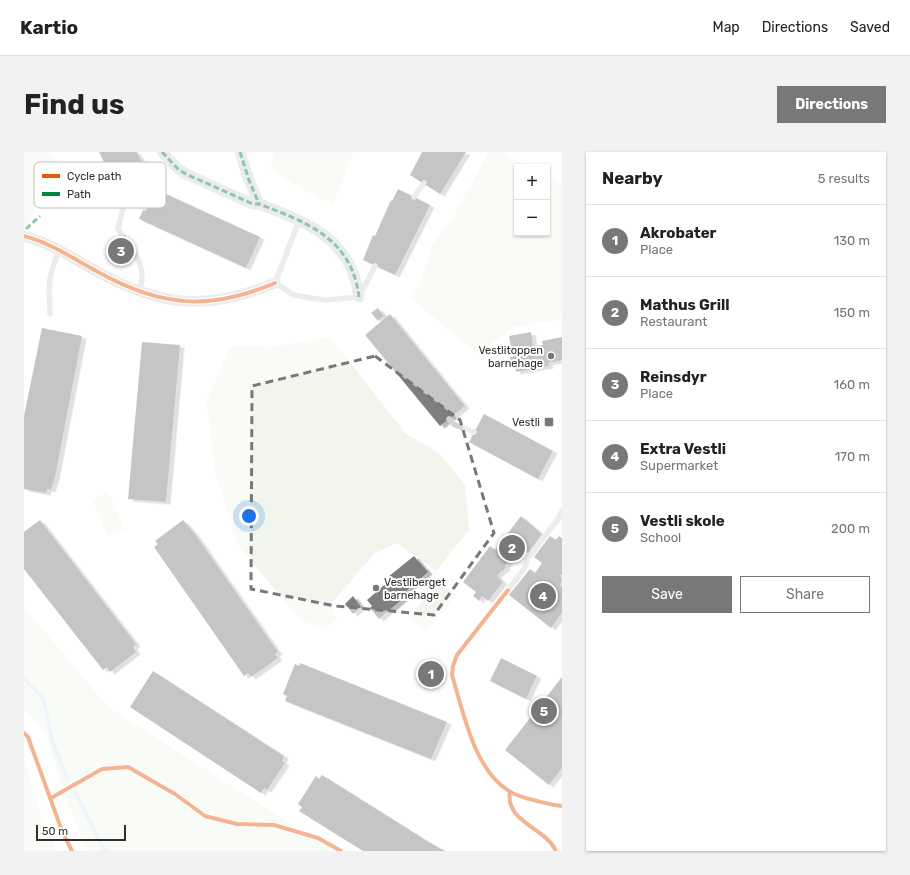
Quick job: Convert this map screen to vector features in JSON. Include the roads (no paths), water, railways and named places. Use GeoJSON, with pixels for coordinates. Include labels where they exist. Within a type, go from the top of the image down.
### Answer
{"type":"FeatureCollection","features":[{"type":"Feature","properties":{"kind":"street"},"geometry":{"type":"LineString","coordinates":[[162,152],[178,170],[186,174],[253,204],[259,204],[313,226],[336,244],[354,274],[359,297]]}},
{"type":"Feature","properties":{"kind":"street"},"geometry":{"type":"LineString","coordinates":[[240,152],[247,175],[259,204]]}},
{"type":"Feature","properties":{"kind":"street"},"geometry":{"type":"LineString","coordinates":[[24,236],[60,250],[98,272],[139,292],[173,300],[213,301],[254,292],[275,283]]}},
{"type":"Feature","properties":{"kind":"lane"},"geometry":{"type":"LineString","coordinates":[[414,197],[424,184]]}},
{"type":"Feature","properties":{"kind":"lane"},"geometry":{"type":"LineString","coordinates":[[123,208],[118,229],[142,266],[143,282],[139,292]]}},
{"type":"Feature","properties":{"kind":"lane"},"geometry":{"type":"LineString","coordinates":[[299,221],[275,283],[294,295],[327,300],[359,297],[375,266]]}},
{"type":"Feature","properties":{"kind":"lane"},"geometry":{"type":"LineString","coordinates":[[50,314],[49,279],[51,268],[60,250]]}},
{"type":"Feature","properties":{"kind":"lane"},"geometry":{"type":"LineString","coordinates":[[449,419],[455,425],[474,432]]}},
{"type":"Feature","properties":{"kind":"lane"},"geometry":{"type":"LineString","coordinates":[[508,590],[524,568],[528,558],[559,518],[562,511]]}},
{"type":"Feature","properties":{"kind":"waterway"},"geometry":{"type":"LineString","coordinates":[[24,679],[43,698],[53,743],[68,780]]}},
{"type":"Feature","properties":{"kind":"waterway"},"geometry":{"type":"LineString","coordinates":[[75,791],[104,850],[107,851]]}},
{"type":"Feature","properties":{"kind":"place","name":"Reinsdyr"},"geometry":{"type":"Point","coordinates":[121,251]}},
{"type":"Feature","properties":{"kind":"place","name":"Vestlitoppen barnehage"},"geometry":{"type":"Point","coordinates":[551,356]}},
{"type":"Feature","properties":{"kind":"place","name":"Vestli"},"geometry":{"type":"Point","coordinates":[549,422]}},
{"type":"Feature","properties":{"kind":"place","name":"Mathus Grill"},"geometry":{"type":"Point","coordinates":[512,548]}},
{"type":"Feature","properties":{"kind":"place","name":"Vestliberget barnehage"},"geometry":{"type":"Point","coordinates":[376,588]}},
{"type":"Feature","properties":{"kind":"place","name":"Extra Vestli"},"geometry":{"type":"Point","coordinates":[543,596]}},
{"type":"Feature","properties":{"kind":"place","name":"Akrobater"},"geometry":{"type":"Point","coordinates":[431,674]}},
{"type":"Feature","properties":{"kind":"place","name":"Vestli skole"},"geometry":{"type":"Point","coordinates":[544,711]}}]}
